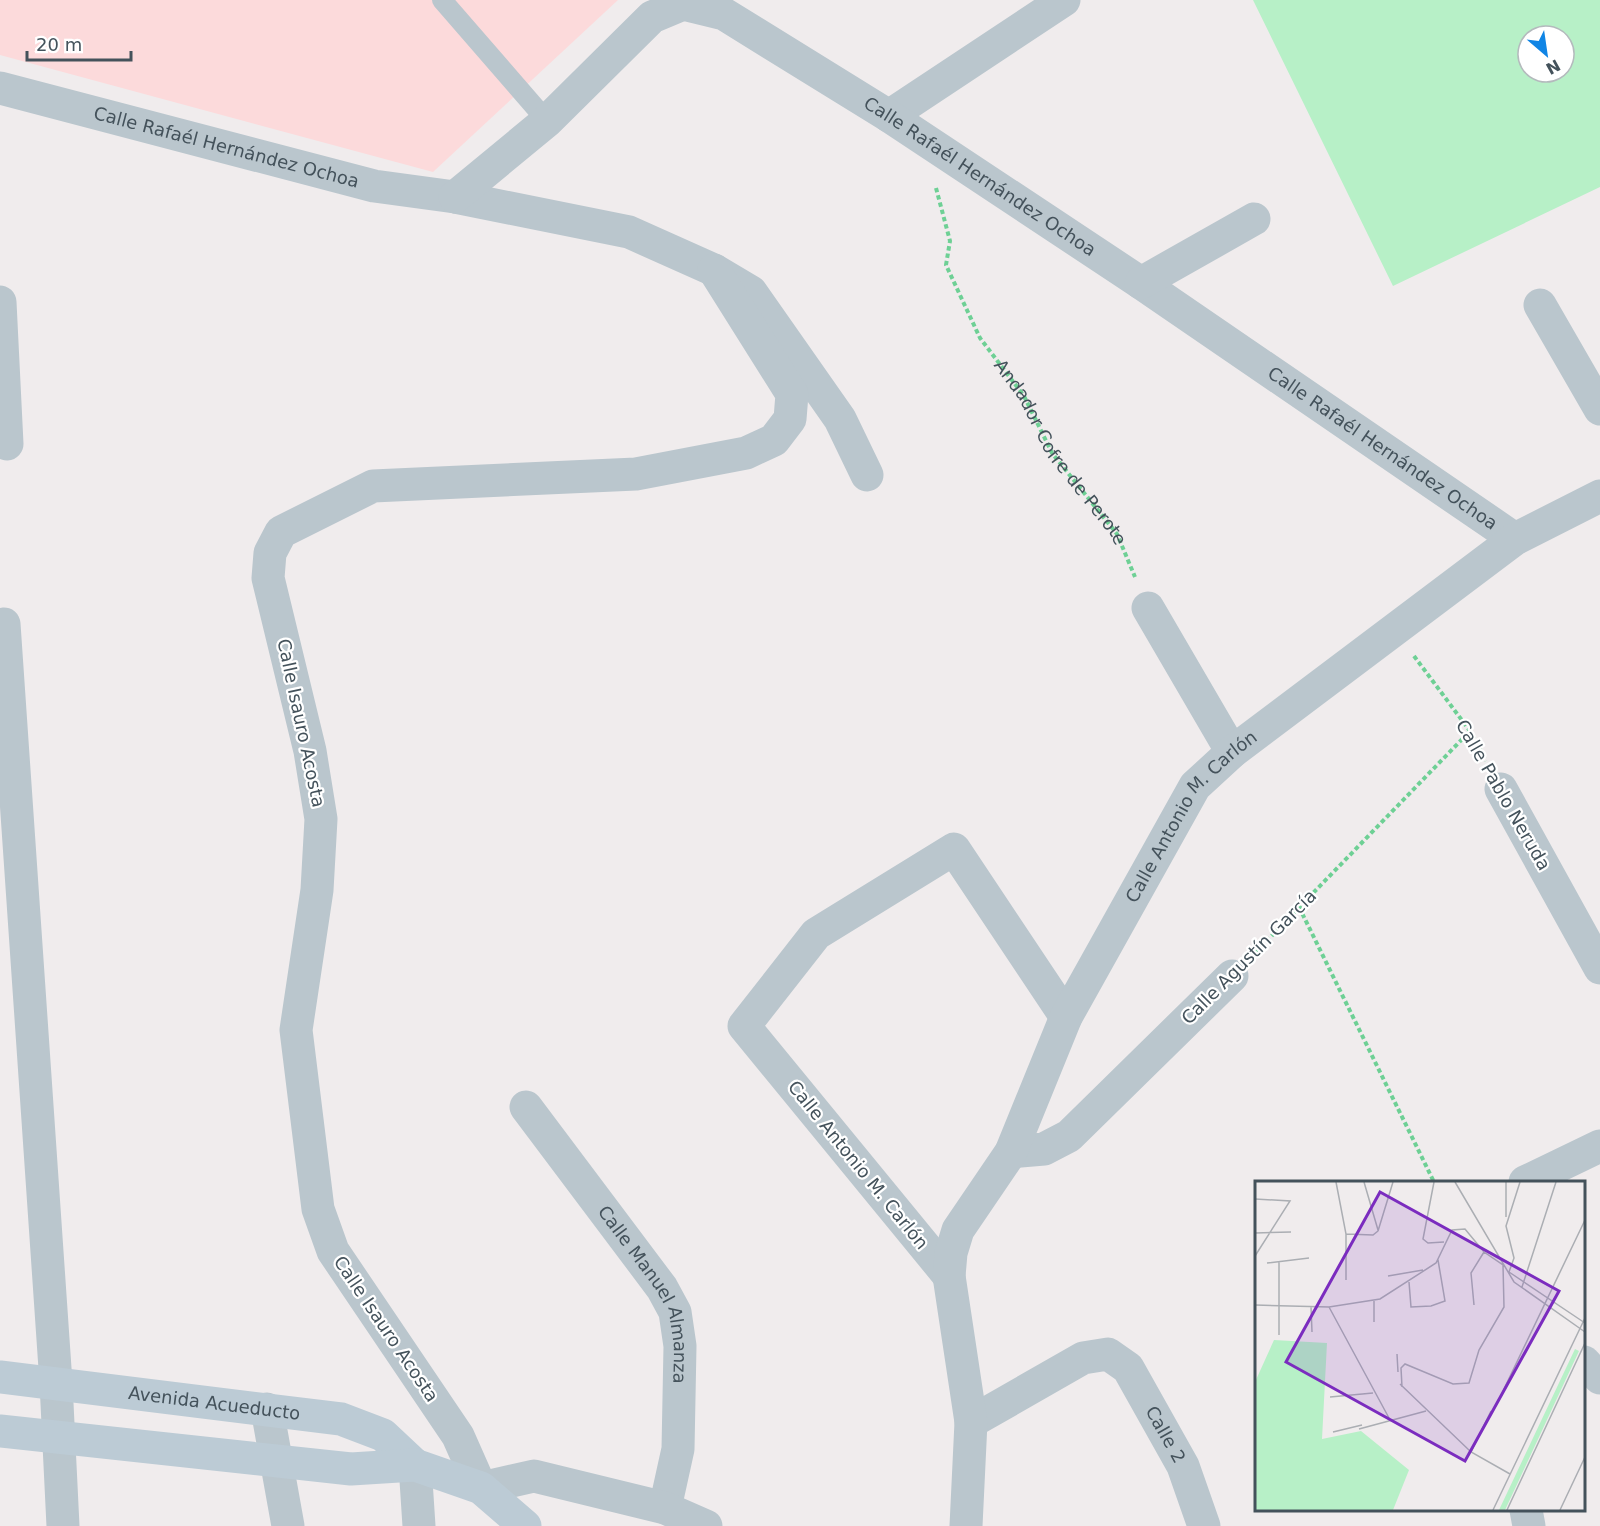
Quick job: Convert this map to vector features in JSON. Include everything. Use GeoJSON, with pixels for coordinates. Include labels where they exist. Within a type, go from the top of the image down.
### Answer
{"type":"FeatureCollection","features":[{"type":"Feature","properties":{"kind":"street"},"geometry":{"type":"LineString","coordinates":[[889,116],[1065,0]]}},
{"type":"Feature","properties":{"kind":"street","name":"Calle Rafaél Hernández Ochoa"},"geometry":{"type":"LineString","coordinates":[[455,197],[547,121],[652,16],[684,2],[723,14],[889,116],[1141,283],[1515,539]]}},
{"type":"Feature","properties":{"kind":"street","name":"Calle Rafaél Hernández Ochoa"},"geometry":{"type":"LineString","coordinates":[[0,88],[374,186],[455,197],[629,232],[714,270],[751,292],[840,419],[867,476]]}},
{"type":"Feature","properties":{"kind":"street"},"geometry":{"type":"LineString","coordinates":[[1141,283],[1254,219]]}},
{"type":"Feature","properties":{"kind":"street","name":"Calle Isauro Acosta"},"geometry":{"type":"LineString","coordinates":[[481,1488],[458,1436],[333,1251],[318,1209],[297,1030],[317,890],[321,819],[310,751],[268,578],[270,552],[280,532],[373,486],[636,474],[746,453],[774,440],[790,418],[792,394],[714,270]]}},
{"type":"Feature","properties":{"kind":"street"},"geometry":{"type":"LineString","coordinates":[[0,302],[7,444]]}},
{"type":"Feature","properties":{"kind":"street"},"geometry":{"type":"LineString","coordinates":[[1540,305],[1600,409]]}},
{"type":"Feature","properties":{"kind":"street","name":"Calle Antonio M. Carlón"},"geometry":{"type":"LineString","coordinates":[[966,1526],[971,1422],[949,1276],[951,1253],[958,1230],[1011,1152],[1066,1017],[1195,786],[1232,752],[1515,539],[1600,496]]}},
{"type":"Feature","properties":{"kind":"street"},"geometry":{"type":"LineString","coordinates":[[1148,609],[1232,752]]}},
{"type":"Feature","properties":{"kind":"street"},"geometry":{"type":"LineString","coordinates":[[4,624],[56,1383],[63,1526]]}},
{"type":"Feature","properties":{"kind":"street","name":"Calle Pablo Neruda"},"geometry":{"type":"LineString","coordinates":[[1501,789],[1600,968]]}},
{"type":"Feature","properties":{"kind":"street","name":"Calle Antonio M. Carlón"},"geometry":{"type":"LineString","coordinates":[[949,1276],[744,1026],[816,934],[954,849],[1066,1017]]}},
{"type":"Feature","properties":{"kind":"street","name":"Calle Agustín García"},"geometry":{"type":"LineString","coordinates":[[1011,1152],[1044,1149],[1068,1136],[1232,976]]}},
{"type":"Feature","properties":{"kind":"street","name":"Calle Manuel Almanza"},"geometry":{"type":"LineString","coordinates":[[526,1107],[662,1288],[675,1312],[680,1346],[678,1449],[665,1508]]}},
{"type":"Feature","properties":{"kind":"street"},"geometry":{"type":"LineString","coordinates":[[1527,1181],[1600,1146]]}},
{"type":"Feature","properties":{"kind":"street","name":"Calle 2"},"geometry":{"type":"LineString","coordinates":[[971,1422],[1083,1358],[1108,1354],[1128,1368],[1184,1466],[1204,1526]]}},
{"type":"Feature","properties":{"kind":"street"},"geometry":{"type":"LineString","coordinates":[[1585,1363],[1600,1378]]}},
{"type":"Feature","properties":{"kind":"street","name":"Avenida Acueducto"},"geometry":{"type":"LineString","coordinates":[[0,1377],[341,1419],[383,1435],[415,1465]]}},
{"type":"Feature","properties":{"kind":"street"},"geometry":{"type":"LineString","coordinates":[[267,1409],[274,1460],[288,1526]]}},
{"type":"Feature","properties":{"kind":"street","name":"Avenida Acueducto"},"geometry":{"type":"LineString","coordinates":[[0,1431],[351,1469],[415,1465],[481,1488],[525,1526]]}},
{"type":"Feature","properties":{"kind":"street"},"geometry":{"type":"LineString","coordinates":[[415,1465],[419,1526]]}},
{"type":"Feature","properties":{"kind":"street"},"geometry":{"type":"LineString","coordinates":[[481,1488],[534,1476],[665,1508],[706,1526]]}},
{"type":"Feature","properties":{"kind":"street"},"geometry":{"type":"LineString","coordinates":[[1526,1511],[1529,1526]]}},
{"type":"Feature","properties":{"kind":"lane"},"geometry":{"type":"LineString","coordinates":[[442,0],[547,121]]}},
{"type":"Feature","properties":{"kind":"path","name":"Andador Cofre de Perote"},"geometry":{"type":"LineString","coordinates":[[924,141],[950,241],[946,265],[980,338],[1024,396],[1052,453],[1117,534],[1148,609]]}},
{"type":"Feature","properties":{"kind":"path","name":"Calle Pablo Neruda"},"geometry":{"type":"LineString","coordinates":[[1394,628],[1470,731],[1501,789]]}},
{"type":"Feature","properties":{"kind":"path","name":"Calle Agustín García"},"geometry":{"type":"LineString","coordinates":[[1232,976],[1470,731]]}},
{"type":"Feature","properties":{"kind":"path"},"geometry":{"type":"LineString","coordinates":[[1299,907],[1434,1181]]}},
{"type":"Feature","properties":{"kind":"shaded area"},"geometry":{"type":"Polygon","coordinates":[[[0,0],[618,0],[433,172],[0,55],[0,0]]]}},
{"type":"Feature","properties":{"kind":"green space"},"geometry":{"type":"Polygon","coordinates":[[[1253,0],[1600,0],[1600,187],[1393,286],[1253,0]]]}}]}
